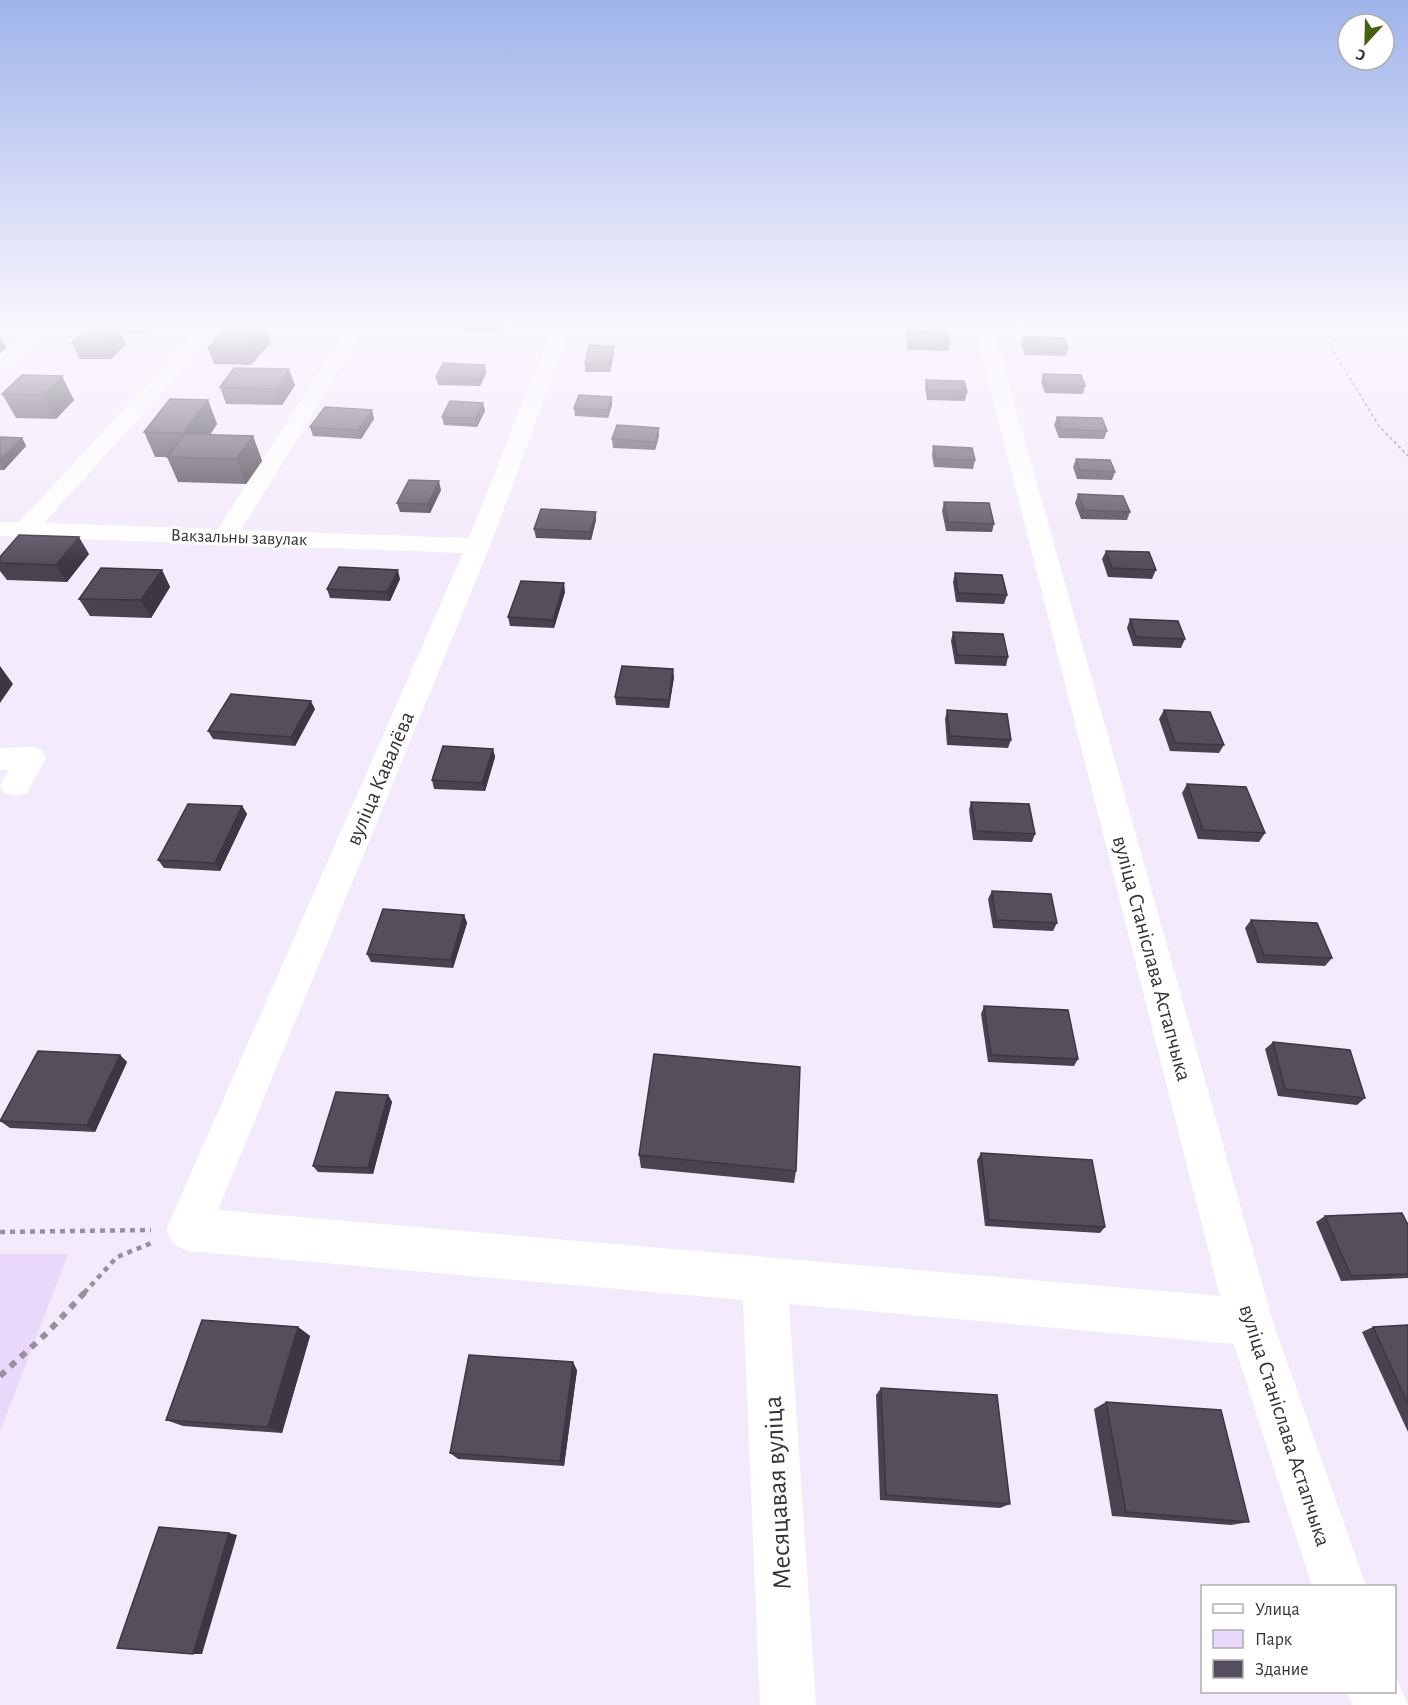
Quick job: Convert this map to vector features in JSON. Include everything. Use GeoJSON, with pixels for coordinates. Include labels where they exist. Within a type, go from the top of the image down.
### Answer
{"type":"FeatureCollection","features":[{"type":"Feature","properties":{"kind":"street"},"geometry":{"type":"LineString","coordinates":[[8,531],[137,404]]}},
{"type":"Feature","properties":{"kind":"street"},"geometry":{"type":"LineString","coordinates":[[225,537],[309,404]]}},
{"type":"Feature","properties":{"kind":"street","name":"вуліца Кавалёва"},"geometry":{"type":"LineString","coordinates":[[188,1229],[478,546],[533,404]]}},
{"type":"Feature","properties":{"kind":"street","name":"вуліца Станіслава Астапчыка"},"geometry":{"type":"LineString","coordinates":[[1004,404],[1250,1322],[1339,1585]]}},
{"type":"Feature","properties":{"kind":"street","name":"Вакзальны завулак"},"geometry":{"type":"LineString","coordinates":[[8,531],[478,546]]}},
{"type":"Feature","properties":{"kind":"street"},"geometry":{"type":"LineString","coordinates":[[0,759],[31,758],[16,785]]}},
{"type":"Feature","properties":{"kind":"street"},"geometry":{"type":"LineString","coordinates":[[188,1229],[1250,1322]]}},
{"type":"Feature","properties":{"kind":"street","name":"Месяцавая вуліца"},"geometry":{"type":"LineString","coordinates":[[765,1280],[788,1705]]}},
{"type":"Feature","properties":{"kind":"path"},"geometry":{"type":"LineString","coordinates":[[1365,404],[1379,426],[1408,456]]}},
{"type":"Feature","properties":{"kind":"path"},"geometry":{"type":"LineString","coordinates":[[0,1232],[188,1229]]}},
{"type":"Feature","properties":{"kind":"path"},"geometry":{"type":"LineString","coordinates":[[0,1376],[48,1332],[117,1257],[188,1229]]}},
{"type":"Feature","properties":{"kind":"green space"},"geometry":{"type":"Polygon","coordinates":[[[0,1254],[68,1254],[0,1432],[0,1254]]]}},
{"type":"Feature","properties":{"kind":"building"},"geometry":{"type":"Polygon","coordinates":[[[166,404],[205,404],[183,433],[144,432],[166,404]]]}},
{"type":"Feature","properties":{"kind":"building"},"geometry":{"type":"Polygon","coordinates":[[[449,404],[483,404],[476,418],[442,417],[449,404]]]}},
{"type":"Feature","properties":{"kind":"building"},"geometry":{"type":"Polygon","coordinates":[[[576,404],[609,404],[607,410],[574,408],[576,404]]]}},
{"type":"Feature","properties":{"kind":"building"},"geometry":{"type":"Polygon","coordinates":[[[325,407],[372,410],[358,430],[310,427],[325,407]]]}},
{"type":"Feature","properties":{"kind":"building"},"geometry":{"type":"Polygon","coordinates":[[[1057,417],[1102,418],[1107,431],[1061,429],[1057,417]]]}},
{"type":"Feature","properties":{"kind":"building"},"geometry":{"type":"Polygon","coordinates":[[[617,425],[659,428],[655,442],[612,439],[617,425]]]}},
{"type":"Feature","properties":{"kind":"building"},"geometry":{"type":"Polygon","coordinates":[[[185,434],[253,436],[236,459],[167,457],[185,434]]]}},
{"type":"Feature","properties":{"kind":"building"},"geometry":{"type":"Polygon","coordinates":[[[0,437],[22,438],[0,460],[0,437]]]}},
{"type":"Feature","properties":{"kind":"building"},"geometry":{"type":"Polygon","coordinates":[[[933,446],[972,448],[975,460],[936,459],[933,446]]]}},
{"type":"Feature","properties":{"kind":"building"},"geometry":{"type":"Polygon","coordinates":[[[1076,459],[1110,460],[1115,472],[1080,470],[1076,459]]]}},
{"type":"Feature","properties":{"kind":"building"},"geometry":{"type":"Polygon","coordinates":[[[409,480],[439,481],[428,504],[397,503],[409,480]]]}},
{"type":"Feature","properties":{"kind":"building"},"geometry":{"type":"Polygon","coordinates":[[[1078,494],[1123,496],[1130,512],[1084,510],[1078,494]]]}},
{"type":"Feature","properties":{"kind":"building"},"geometry":{"type":"Polygon","coordinates":[[[944,502],[989,503],[994,524],[948,522],[944,502]]]}},
{"type":"Feature","properties":{"kind":"building"},"geometry":{"type":"Polygon","coordinates":[[[541,509],[596,512],[590,532],[534,529],[541,509]]]}},
{"type":"Feature","properties":{"kind":"building"},"geometry":{"type":"Polygon","coordinates":[[[19,535],[79,537],[56,565],[0,563],[0,557],[19,535]]]}},
{"type":"Feature","properties":{"kind":"building"},"geometry":{"type":"Polygon","coordinates":[[[1106,551],[1149,552],[1156,570],[1112,568],[1106,551]]]}},
{"type":"Feature","properties":{"kind":"building"},"geometry":{"type":"Polygon","coordinates":[[[339,567],[398,570],[387,592],[327,589],[339,567]]]}},
{"type":"Feature","properties":{"kind":"building"},"geometry":{"type":"Polygon","coordinates":[[[101,568],[162,570],[141,600],[79,599],[101,568]]]}},
{"type":"Feature","properties":{"kind":"building"},"geometry":{"type":"Polygon","coordinates":[[[955,573],[1002,575],[1007,595],[958,593],[955,573]]]}},
{"type":"Feature","properties":{"kind":"building"},"geometry":{"type":"Polygon","coordinates":[[[521,581],[564,583],[553,620],[508,617],[521,581]]]}},
{"type":"Feature","properties":{"kind":"building"},"geometry":{"type":"Polygon","coordinates":[[[1130,619],[1178,621],[1185,639],[1136,637],[1130,619]]]}},
{"type":"Feature","properties":{"kind":"building"},"geometry":{"type":"Polygon","coordinates":[[[953,632],[1003,634],[1008,657],[957,655],[953,632]]]}},
{"type":"Feature","properties":{"kind":"building"},"geometry":{"type":"Polygon","coordinates":[[[622,666],[673,669],[669,700],[615,697],[622,666]]]}},
{"type":"Feature","properties":{"kind":"building"},"geometry":{"type":"Polygon","coordinates":[[[231,694],[311,701],[291,737],[208,731],[231,694]]]}},
{"type":"Feature","properties":{"kind":"building"},"geometry":{"type":"Polygon","coordinates":[[[947,710],[1007,714],[1011,740],[950,736],[947,710]]]}},
{"type":"Feature","properties":{"kind":"building"},"geometry":{"type":"Polygon","coordinates":[[[1164,710],[1210,712],[1224,745],[1175,743],[1164,710]]]}},
{"type":"Feature","properties":{"kind":"building"},"geometry":{"type":"Polygon","coordinates":[[[443,746],[493,749],[482,783],[432,780],[443,746]]]}},
{"type":"Feature","properties":{"kind":"building"},"geometry":{"type":"Polygon","coordinates":[[[1187,784],[1246,787],[1265,833],[1203,830],[1187,784]]]}},
{"type":"Feature","properties":{"kind":"building"},"geometry":{"type":"Polygon","coordinates":[[[971,802],[1029,804],[1035,834],[976,831],[971,802]]]}},
{"type":"Feature","properties":{"kind":"building"},"geometry":{"type":"Polygon","coordinates":[[[188,804],[242,806],[215,863],[158,860],[188,804]]]}},
{"type":"Feature","properties":{"kind":"building"},"geometry":{"type":"Polygon","coordinates":[[[992,891],[1051,894],[1057,923],[996,920],[992,891]]]}},
{"type":"Feature","properties":{"kind":"building"},"geometry":{"type":"Polygon","coordinates":[[[383,909],[464,915],[451,960],[367,954],[383,909]]]}},
{"type":"Feature","properties":{"kind":"building"},"geometry":{"type":"Polygon","coordinates":[[[1251,920],[1317,923],[1332,958],[1264,955],[1251,920]]]}},
{"type":"Feature","properties":{"kind":"building"},"geometry":{"type":"Polygon","coordinates":[[[984,1006],[1068,1010],[1078,1059],[991,1055],[984,1006]]]}},
{"type":"Feature","properties":{"kind":"building"},"geometry":{"type":"Polygon","coordinates":[[[1273,1042],[1350,1050],[1365,1098],[1285,1089],[1273,1042]]]}},
{"type":"Feature","properties":{"kind":"building"},"geometry":{"type":"Polygon","coordinates":[[[38,1051],[120,1055],[87,1125],[0,1121],[38,1051]]]}},
{"type":"Feature","properties":{"kind":"building"},"geometry":{"type":"Polygon","coordinates":[[[654,1054],[800,1067],[796,1171],[639,1155],[654,1054]]]}},
{"type":"Feature","properties":{"kind":"building"},"geometry":{"type":"Polygon","coordinates":[[[336,1092],[388,1095],[368,1168],[313,1166],[336,1092]]]}},
{"type":"Feature","properties":{"kind":"building"},"geometry":{"type":"Polygon","coordinates":[[[981,1153],[1092,1160],[1105,1227],[989,1220],[981,1153]]]}},
{"type":"Feature","properties":{"kind":"building"},"geometry":{"type":"Polygon","coordinates":[[[1402,1213],[1408,1225],[1408,1274],[1351,1276],[1325,1216],[1402,1213]]]}},
{"type":"Feature","properties":{"kind":"building"},"geometry":{"type":"Polygon","coordinates":[[[202,1320],[298,1327],[268,1427],[166,1420],[202,1320]]]}},
{"type":"Feature","properties":{"kind":"building"},"geometry":{"type":"Polygon","coordinates":[[[1408,1325],[1408,1404],[1373,1327],[1408,1325]]]}},
{"type":"Feature","properties":{"kind":"building"},"geometry":{"type":"Polygon","coordinates":[[[469,1355],[573,1362],[560,1461],[450,1453],[469,1355]]]}},
{"type":"Feature","properties":{"kind":"building"},"geometry":{"type":"Polygon","coordinates":[[[881,1388],[997,1395],[1010,1504],[886,1495],[881,1388]]]}},
{"type":"Feature","properties":{"kind":"building"},"geometry":{"type":"Polygon","coordinates":[[[1106,1402],[1221,1410],[1249,1522],[1126,1512],[1106,1402]]]}},
{"type":"Feature","properties":{"kind":"building"},"geometry":{"type":"Polygon","coordinates":[[[159,1527],[229,1533],[193,1654],[117,1648],[159,1527]]]}}]}
